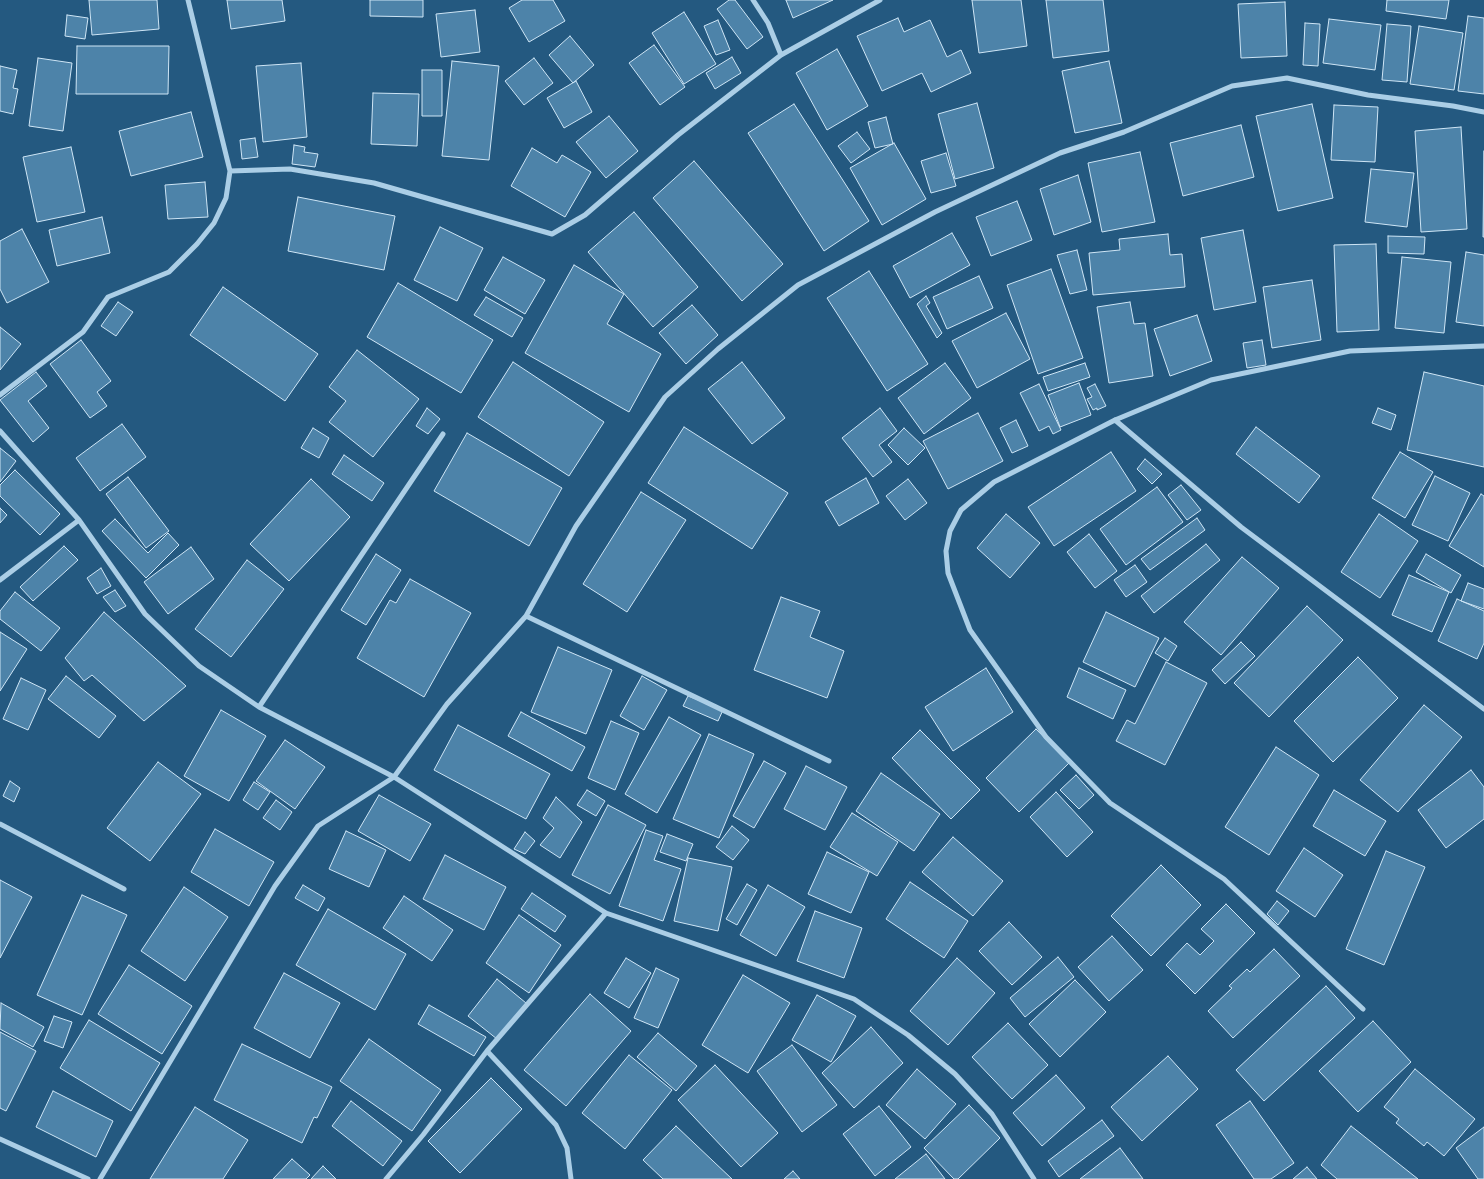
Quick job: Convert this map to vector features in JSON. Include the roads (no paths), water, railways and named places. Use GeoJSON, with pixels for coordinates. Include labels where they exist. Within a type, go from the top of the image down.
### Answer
{"type":"FeatureCollection","features":[{"type":"Feature","properties":{"kind":"street"},"geometry":{"type":"LineString","coordinates":[[0,395],[83,332],[108,297],[169,272],[197,244],[214,223],[226,198],[230,172],[188,0]]}},
{"type":"Feature","properties":{"kind":"street"},"geometry":{"type":"LineString","coordinates":[[753,0],[768,22],[781,55]]}},
{"type":"Feature","properties":{"kind":"street"},"geometry":{"type":"LineString","coordinates":[[230,172],[290,168],[374,183],[552,234],[585,215],[678,135],[781,55],[880,0]]}},
{"type":"Feature","properties":{"kind":"street"},"geometry":{"type":"LineString","coordinates":[[100,1179],[275,886],[318,826],[394,777],[447,704],[526,616],[576,526],[665,397],[718,349],[798,285],[935,212],[1060,153],[1124,132],[1232,86],[1287,78],[1368,95],[1484,112]]}},
{"type":"Feature","properties":{"kind":"street"},"geometry":{"type":"LineString","coordinates":[[1363,1009],[1224,879],[1110,803],[1046,737],[970,630],[948,573],[946,551],[950,531],[961,510],[994,482],[1115,420],[1211,380],[1350,351],[1484,346]]}},
{"type":"Feature","properties":{"kind":"street"},"geometry":{"type":"LineString","coordinates":[[1115,420],[1241,527],[1484,709]]}},
{"type":"Feature","properties":{"kind":"street"},"geometry":{"type":"LineString","coordinates":[[0,431],[79,520],[145,614],[199,666],[259,707],[394,777],[606,913],[854,999],[908,1035],[955,1074],[992,1114],[1034,1179]]}},
{"type":"Feature","properties":{"kind":"street"},"geometry":{"type":"LineString","coordinates":[[259,707],[444,434]]}},
{"type":"Feature","properties":{"kind":"street"},"geometry":{"type":"LineString","coordinates":[[0,580],[79,520]]}},
{"type":"Feature","properties":{"kind":"street"},"geometry":{"type":"LineString","coordinates":[[526,616],[829,761]]}},
{"type":"Feature","properties":{"kind":"street"},"geometry":{"type":"LineString","coordinates":[[0,824],[124,889]]}},
{"type":"Feature","properties":{"kind":"street"},"geometry":{"type":"LineString","coordinates":[[386,1179],[423,1135],[487,1051],[606,913]]}},
{"type":"Feature","properties":{"kind":"street"},"geometry":{"type":"LineString","coordinates":[[487,1051],[556,1125],[568,1148],[571,1179]]}},
{"type":"Feature","properties":{"kind":"street"},"geometry":{"type":"LineString","coordinates":[[0,1139],[88,1179]]}}]}
